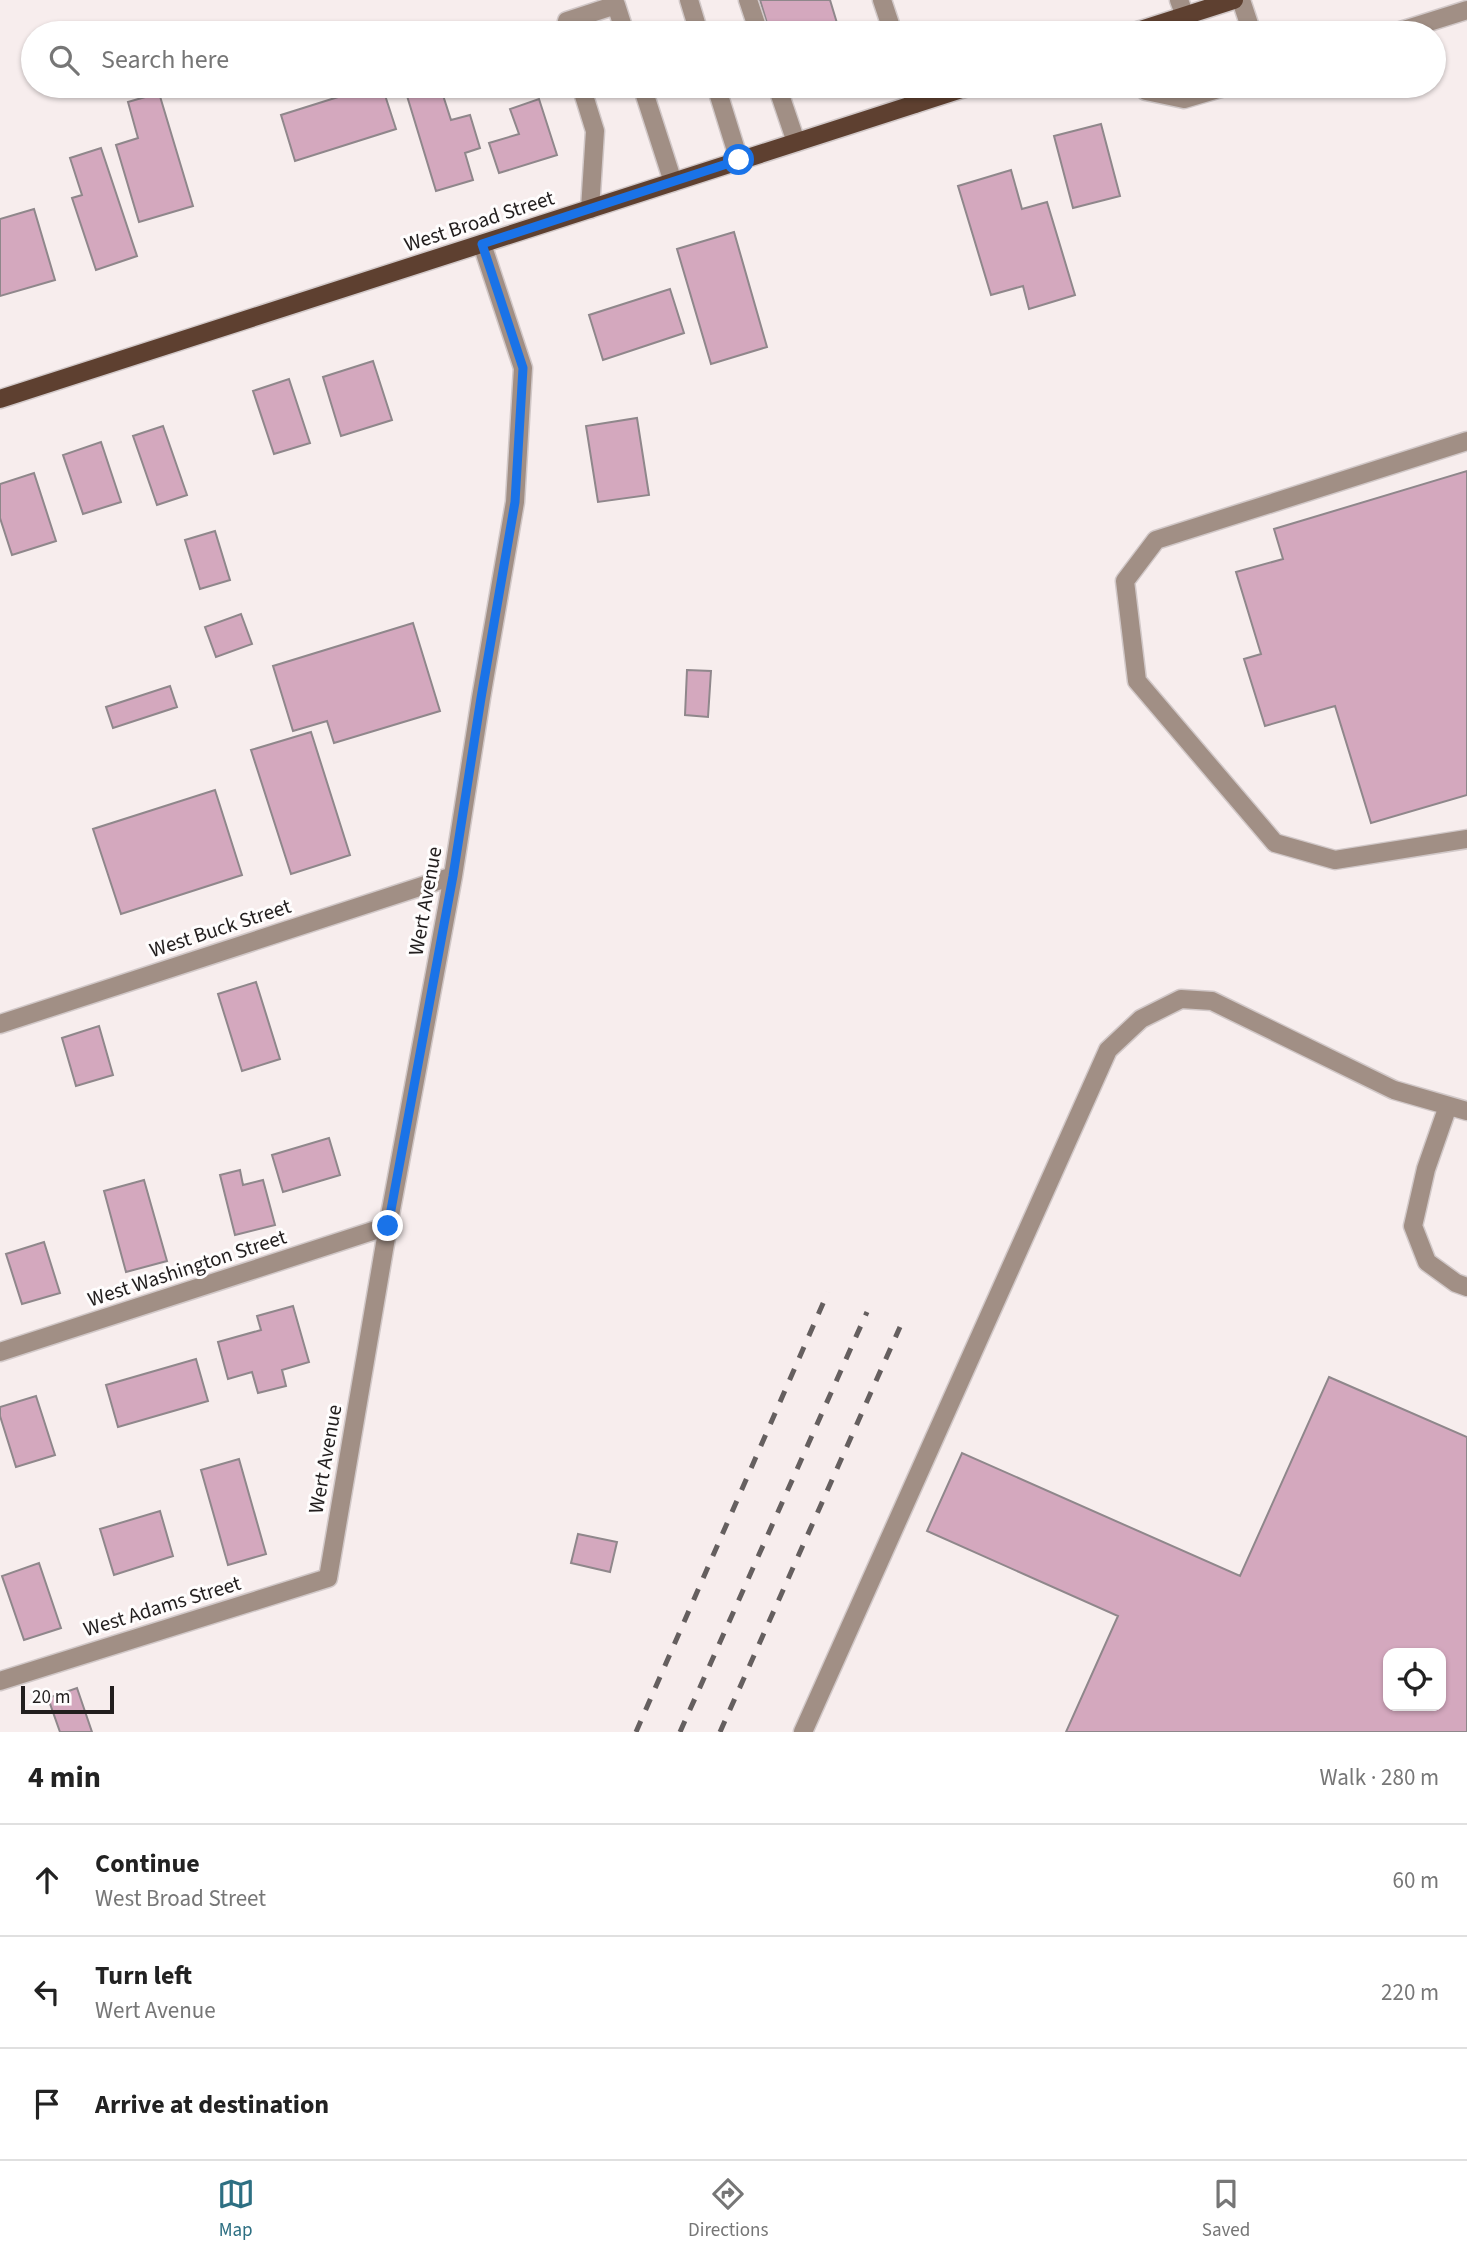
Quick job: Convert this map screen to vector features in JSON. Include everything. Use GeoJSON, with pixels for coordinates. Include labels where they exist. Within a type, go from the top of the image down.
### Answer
{"type":"FeatureCollection","features":[{"type":"Feature","properties":{"kind":"main road"},"geometry":{"type":"LineString","coordinates":[[1155,21],[1182,8],[1234,0]]}},
{"type":"Feature","properties":{"kind":"main road","name":"West Broad Street"},"geometry":{"type":"LineString","coordinates":[[0,399],[934,98]]}},
{"type":"Feature","properties":{"kind":"street"},"geometry":{"type":"LineString","coordinates":[[689,0],[695,21]]}},
{"type":"Feature","properties":{"kind":"street"},"geometry":{"type":"LineString","coordinates":[[748,0],[755,21]]}},
{"type":"Feature","properties":{"kind":"street"},"geometry":{"type":"LineString","coordinates":[[882,0],[889,21]]}},
{"type":"Feature","properties":{"kind":"street"},"geometry":{"type":"LineString","coordinates":[[1241,0],[1248,21]]}},
{"type":"Feature","properties":{"kind":"street"},"geometry":{"type":"LineString","coordinates":[[568,21],[622,2],[624,21]]}},
{"type":"Feature","properties":{"kind":"street"},"geometry":{"type":"LineString","coordinates":[[1432,21],[1467,10]]}},
{"type":"Feature","properties":{"kind":"street"},"geometry":{"type":"LineString","coordinates":[[584,98],[594,131],[590,209]]}},
{"type":"Feature","properties":{"kind":"street"},"geometry":{"type":"LineString","coordinates":[[646,98],[673,183]]}},
{"type":"Feature","properties":{"kind":"street"},"geometry":{"type":"LineString","coordinates":[[720,98],[739,160]]}},
{"type":"Feature","properties":{"kind":"street"},"geometry":{"type":"LineString","coordinates":[[781,98],[796,142]]}},
{"type":"Feature","properties":{"kind":"street"},"geometry":{"type":"LineString","coordinates":[[913,98],[915,104]]}},
{"type":"Feature","properties":{"kind":"street","name":"Wert Avenue"},"geometry":{"type":"LineString","coordinates":[[330,1568],[388,1226],[453,876],[515,502],[523,368],[482,244]]}},
{"type":"Feature","properties":{"kind":"street"},"geometry":{"type":"LineString","coordinates":[[1467,441],[1156,540],[1125,581],[1137,681],[1275,843],[1335,860],[1467,839]]}},
{"type":"Feature","properties":{"kind":"street","name":"West Buck Street"},"geometry":{"type":"LineString","coordinates":[[0,1024],[453,876]]}},
{"type":"Feature","properties":{"kind":"street"},"geometry":{"type":"LineString","coordinates":[[803,1732],[1108,1050],[1141,1019],[1181,999],[1212,1000],[1394,1090],[1467,1111]]}},
{"type":"Feature","properties":{"kind":"street"},"geometry":{"type":"LineString","coordinates":[[1448,1106],[1426,1169],[1413,1226],[1427,1262],[1456,1283],[1467,1287]]}},
{"type":"Feature","properties":{"kind":"street","name":"West Washington Street"},"geometry":{"type":"LineString","coordinates":[[0,1352],[388,1226]]}},
{"type":"Feature","properties":{"kind":"street","name":"West Adams Street"},"geometry":{"type":"LineString","coordinates":[[0,1681],[328,1578],[330,1568]]}},
{"type":"Feature","properties":{"kind":"building"},"geometry":{"type":"Polygon","coordinates":[[[760,0],[830,0],[836,21],[766,21],[760,0]]]}},
{"type":"Feature","properties":{"kind":"building"},"geometry":{"type":"Polygon","coordinates":[[[142,98],[161,98],[193,206],[139,222],[116,145],[138,138],[128,102],[142,98]]]}},
{"type":"Feature","properties":{"kind":"building"},"geometry":{"type":"Polygon","coordinates":[[[335,98],[386,98],[396,129],[295,161],[281,115],[335,98]]]}},
{"type":"Feature","properties":{"kind":"building"},"geometry":{"type":"Polygon","coordinates":[[[408,98],[444,98],[451,120],[470,115],[480,148],[465,153],[473,180],[436,191],[408,98]]]}},
{"type":"Feature","properties":{"kind":"building"},"geometry":{"type":"Polygon","coordinates":[[[539,99],[557,155],[499,173],[489,143],[519,134],[510,109],[539,99]]]}},
{"type":"Feature","properties":{"kind":"building"},"geometry":{"type":"Polygon","coordinates":[[[1101,124],[1120,196],[1073,208],[1054,136],[1101,124]]]}},
{"type":"Feature","properties":{"kind":"building"},"geometry":{"type":"Polygon","coordinates":[[[101,148],[137,256],[96,270],[72,198],[82,195],[70,158],[101,148]]]}},
{"type":"Feature","properties":{"kind":"building"},"geometry":{"type":"Polygon","coordinates":[[[1011,170],[1022,209],[1047,202],[1075,295],[1029,309],[1023,286],[991,295],[958,186],[1011,170]]]}},
{"type":"Feature","properties":{"kind":"building"},"geometry":{"type":"Polygon","coordinates":[[[34,209],[55,280],[0,296],[0,219],[34,209]]]}},
{"type":"Feature","properties":{"kind":"building"},"geometry":{"type":"Polygon","coordinates":[[[734,232],[767,347],[711,364],[677,249],[734,232]]]}},
{"type":"Feature","properties":{"kind":"building"},"geometry":{"type":"Polygon","coordinates":[[[670,289],[684,333],[603,360],[589,315],[670,289]]]}},
{"type":"Feature","properties":{"kind":"building"},"geometry":{"type":"Polygon","coordinates":[[[373,361],[392,420],[341,436],[323,377],[373,361]]]}},
{"type":"Feature","properties":{"kind":"building"},"geometry":{"type":"Polygon","coordinates":[[[289,379],[310,443],[274,454],[253,391],[289,379]]]}},
{"type":"Feature","properties":{"kind":"building"},"geometry":{"type":"Polygon","coordinates":[[[637,418],[649,495],[598,502],[586,426],[637,418]]]}},
{"type":"Feature","properties":{"kind":"building"},"geometry":{"type":"Polygon","coordinates":[[[163,426],[187,495],[157,505],[133,436],[163,426]]]}},
{"type":"Feature","properties":{"kind":"building"},"geometry":{"type":"Polygon","coordinates":[[[101,442],[121,502],[83,514],[63,455],[101,442]]]}},
{"type":"Feature","properties":{"kind":"building"},"geometry":{"type":"Polygon","coordinates":[[[1467,471],[1467,795],[1371,823],[1335,706],[1265,726],[1244,659],[1261,654],[1236,572],[1283,559],[1274,529],[1467,471]]]}},
{"type":"Feature","properties":{"kind":"building"},"geometry":{"type":"Polygon","coordinates":[[[34,473],[56,541],[12,555],[0,518],[0,484],[34,473]]]}},
{"type":"Feature","properties":{"kind":"building"},"geometry":{"type":"Polygon","coordinates":[[[215,531],[230,580],[200,589],[185,540],[215,531]]]}},
{"type":"Feature","properties":{"kind":"building"},"geometry":{"type":"Polygon","coordinates":[[[241,614],[252,644],[216,657],[205,627],[241,614]]]}},
{"type":"Feature","properties":{"kind":"building"},"geometry":{"type":"Polygon","coordinates":[[[413,623],[440,711],[334,743],[327,721],[293,731],[273,666],[413,623]]]}},
{"type":"Feature","properties":{"kind":"building"},"geometry":{"type":"Polygon","coordinates":[[[687,670],[711,671],[708,717],[685,715],[687,670]]]}},
{"type":"Feature","properties":{"kind":"building"},"geometry":{"type":"Polygon","coordinates":[[[170,686],[177,707],[113,728],[106,707],[170,686]]]}},
{"type":"Feature","properties":{"kind":"building"},"geometry":{"type":"Polygon","coordinates":[[[311,732],[350,855],[291,874],[251,750],[311,732]]]}},
{"type":"Feature","properties":{"kind":"building"},"geometry":{"type":"Polygon","coordinates":[[[215,790],[242,875],[121,914],[93,829],[215,790]]]}},
{"type":"Feature","properties":{"kind":"building"},"geometry":{"type":"Polygon","coordinates":[[[256,982],[280,1059],[242,1071],[218,994],[256,982]]]}},
{"type":"Feature","properties":{"kind":"building"},"geometry":{"type":"Polygon","coordinates":[[[99,1026],[113,1075],[76,1086],[62,1038],[99,1026]]]}},
{"type":"Feature","properties":{"kind":"building"},"geometry":{"type":"Polygon","coordinates":[[[329,1138],[340,1175],[283,1192],[272,1155],[329,1138]]]}},
{"type":"Feature","properties":{"kind":"building"},"geometry":{"type":"Polygon","coordinates":[[[240,1170],[243,1185],[263,1180],[275,1225],[235,1235],[220,1175],[240,1170]]]}},
{"type":"Feature","properties":{"kind":"building"},"geometry":{"type":"Polygon","coordinates":[[[144,1180],[167,1261],[126,1272],[104,1191],[144,1180]]]}},
{"type":"Feature","properties":{"kind":"building"},"geometry":{"type":"Polygon","coordinates":[[[44,1242],[60,1293],[22,1304],[6,1254],[44,1242]]]}},
{"type":"Feature","properties":{"kind":"building"},"geometry":{"type":"Polygon","coordinates":[[[293,1306],[309,1362],[282,1370],[286,1386],[258,1393],[252,1372],[228,1379],[218,1342],[261,1330],[257,1316],[293,1306]]]}},
{"type":"Feature","properties":{"kind":"building"},"geometry":{"type":"Polygon","coordinates":[[[196,1359],[208,1401],[118,1427],[106,1385],[196,1359]]]}},
{"type":"Feature","properties":{"kind":"building"},"geometry":{"type":"Polygon","coordinates":[[[1329,1377],[1467,1437],[1467,1732],[1066,1732],[1118,1616],[927,1531],[962,1453],[1240,1576],[1329,1377]]]}},
{"type":"Feature","properties":{"kind":"building"},"geometry":{"type":"Polygon","coordinates":[[[36,1396],[55,1455],[16,1467],[0,1416],[0,1407],[36,1396]]]}},
{"type":"Feature","properties":{"kind":"building"},"geometry":{"type":"Polygon","coordinates":[[[239,1459],[266,1554],[228,1565],[201,1470],[239,1459]]]}},
{"type":"Feature","properties":{"kind":"building"},"geometry":{"type":"Polygon","coordinates":[[[160,1511],[173,1556],[114,1575],[100,1529],[160,1511]]]}},
{"type":"Feature","properties":{"kind":"building"},"geometry":{"type":"Polygon","coordinates":[[[578,1534],[617,1542],[610,1572],[571,1563],[578,1534]]]}},
{"type":"Feature","properties":{"kind":"building"},"geometry":{"type":"Polygon","coordinates":[[[39,1563],[61,1628],[24,1640],[2,1576],[39,1563]]]}},
{"type":"Feature","properties":{"kind":"building"},"geometry":{"type":"Polygon","coordinates":[[[77,1688],[92,1732],[60,1732],[48,1698],[77,1688]]]}},
{"type":"Feature","properties":{"kind":"railway"},"geometry":{"type":"LineString","coordinates":[[636,1732],[828,1292]]}},
{"type":"Feature","properties":{"kind":"railway"},"geometry":{"type":"LineString","coordinates":[[680,1732],[867,1312]]}},
{"type":"Feature","properties":{"kind":"railway"},"geometry":{"type":"LineString","coordinates":[[720,1732],[900,1327]]}},
{"type":"Feature","properties":{"kind":"route"},"geometry":{"type":"LineString","coordinates":[[388,1226],[453,876],[515,502],[523,368],[482,244],[739,160]]}}]}
